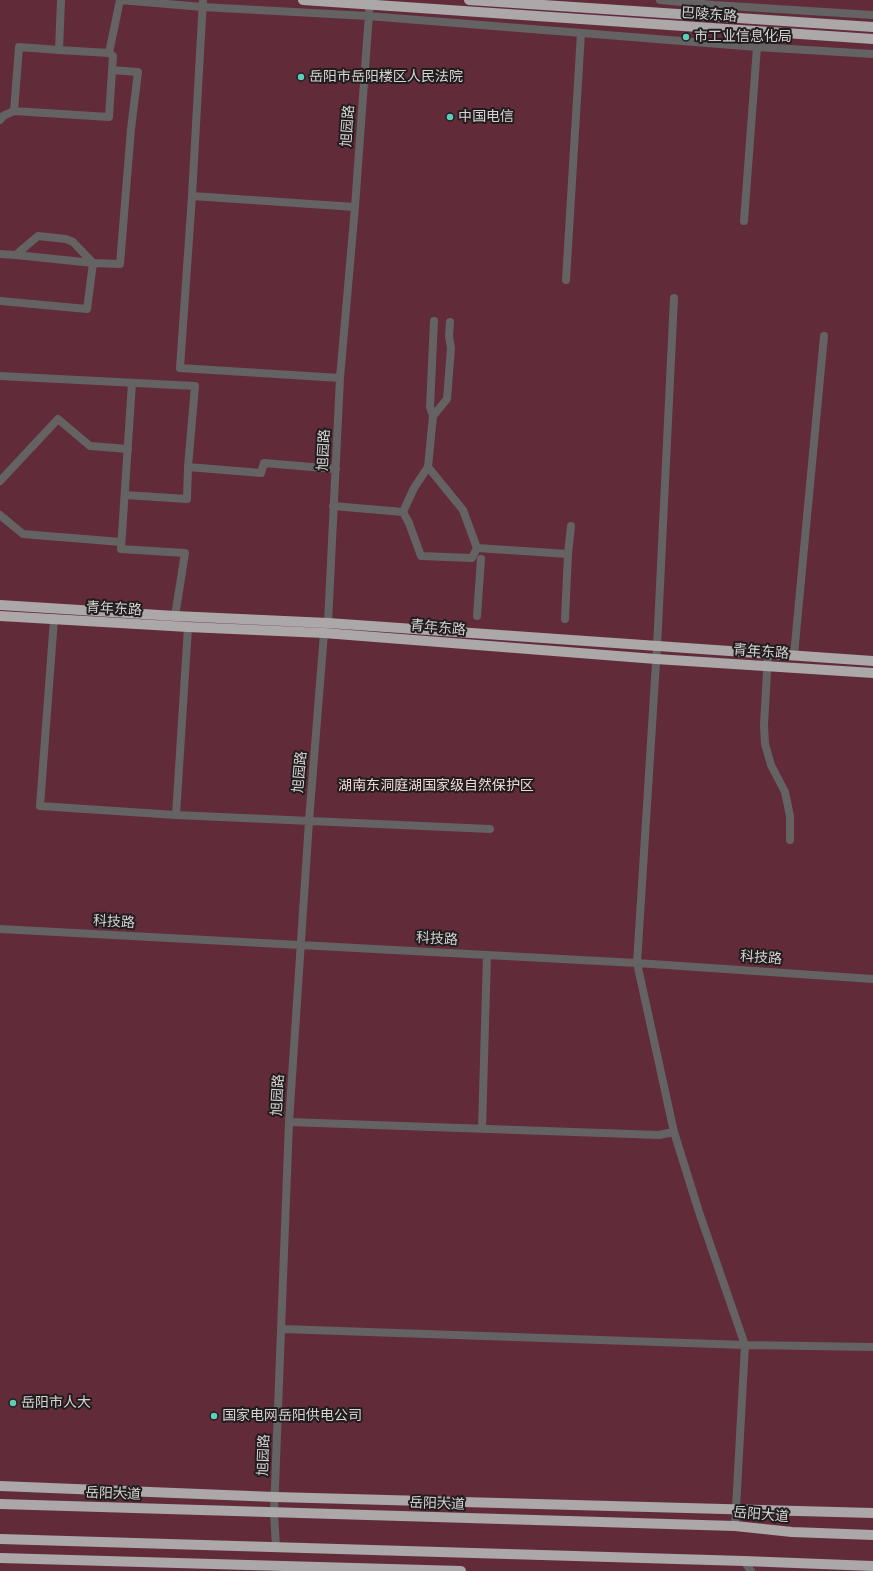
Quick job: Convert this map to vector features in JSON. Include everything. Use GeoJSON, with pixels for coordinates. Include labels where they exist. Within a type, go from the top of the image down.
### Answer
{"type":"FeatureCollection","features":[{"type":"Feature","properties":{"kind":"main road","name":"巴陵东路"},"geometry":{"type":"LineString","coordinates":[[303,0],[369,2],[873,39]]}},
{"type":"Feature","properties":{"kind":"main road","name":"巴陵东路"},"geometry":{"type":"LineString","coordinates":[[469,0],[873,27]]}},
{"type":"Feature","properties":{"kind":"main road","name":"青年东路"},"geometry":{"type":"LineString","coordinates":[[0,605],[175,616],[326,628],[656,659],[873,673]]}},
{"type":"Feature","properties":{"kind":"main road","name":"青年东路"},"geometry":{"type":"LineString","coordinates":[[0,616],[188,627],[326,628],[794,655],[873,661]]}},
{"type":"Feature","properties":{"kind":"main road"},"geometry":{"type":"LineString","coordinates":[[0,1486],[275,1497],[873,1514]]}},
{"type":"Feature","properties":{"kind":"main road","name":"岳阳大道"},"geometry":{"type":"LineString","coordinates":[[0,1504],[735,1526],[792,1532],[873,1535]]}},
{"type":"Feature","properties":{"kind":"main road"},"geometry":{"type":"LineString","coordinates":[[0,1539],[873,1566]]}},
{"type":"Feature","properties":{"kind":"main road"},"geometry":{"type":"LineString","coordinates":[[0,1558],[274,1568],[461,1571]]}},
{"type":"Feature","properties":{"kind":"street"},"geometry":{"type":"LineString","coordinates":[[59,50],[61,0]]}},
{"type":"Feature","properties":{"kind":"street"},"geometry":{"type":"LineString","coordinates":[[109,53],[120,0],[203,3],[757,47],[873,54]]}},
{"type":"Feature","properties":{"kind":"street"},"geometry":{"type":"LineString","coordinates":[[660,0],[873,16]]}},
{"type":"Feature","properties":{"kind":"street","name":"旭园路"},"geometry":{"type":"LineString","coordinates":[[276,1548],[274,1513],[289,1122],[309,821],[326,628],[340,378],[355,207],[369,2]]}},
{"type":"Feature","properties":{"kind":"street"},"geometry":{"type":"LineString","coordinates":[[203,3],[180,368],[340,378]]}},
{"type":"Feature","properties":{"kind":"street"},"geometry":{"type":"LineString","coordinates":[[566,280],[581,33]]}},
{"type":"Feature","properties":{"kind":"street"},"geometry":{"type":"LineString","coordinates":[[0,120],[3,116],[14,111],[109,117],[113,56],[109,53],[19,47],[14,111]]}},
{"type":"Feature","properties":{"kind":"street"},"geometry":{"type":"LineString","coordinates":[[744,221],[757,47]]}},
{"type":"Feature","properties":{"kind":"street"},"geometry":{"type":"LineString","coordinates":[[0,254],[93,263],[120,264],[131,129],[138,72],[112,70]]}},
{"type":"Feature","properties":{"kind":"street"},"geometry":{"type":"LineString","coordinates":[[192,196],[355,207]]}},
{"type":"Feature","properties":{"kind":"street"},"geometry":{"type":"LineString","coordinates":[[16,256],[38,236],[66,239],[73,242],[93,263]]}},
{"type":"Feature","properties":{"kind":"street"},"geometry":{"type":"LineString","coordinates":[[0,301],[87,309],[93,263]]}},
{"type":"Feature","properties":{"kind":"street"},"geometry":{"type":"LineString","coordinates":[[674,298],[657,647],[637,963],[674,1132],[699,1212],[745,1345],[735,1526]]}},
{"type":"Feature","properties":{"kind":"street"},"geometry":{"type":"LineString","coordinates":[[403,512],[414,488],[428,467],[433,416],[430,408],[434,321]]}},
{"type":"Feature","properties":{"kind":"street"},"geometry":{"type":"LineString","coordinates":[[433,416],[447,399],[451,348],[449,336],[450,322]]}},
{"type":"Feature","properties":{"kind":"street"},"geometry":{"type":"LineString","coordinates":[[434,335],[449,336]]}},
{"type":"Feature","properties":{"kind":"street"},"geometry":{"type":"LineString","coordinates":[[794,655],[824,336]]}},
{"type":"Feature","properties":{"kind":"street"},"geometry":{"type":"LineString","coordinates":[[0,376],[194,386],[187,499],[125,496]]}},
{"type":"Feature","properties":{"kind":"street"},"geometry":{"type":"LineString","coordinates":[[132,383],[121,550],[186,553],[175,616]]}},
{"type":"Feature","properties":{"kind":"street"},"geometry":{"type":"LineString","coordinates":[[0,481],[58,419],[90,446],[128,449]]}},
{"type":"Feature","properties":{"kind":"street"},"geometry":{"type":"LineString","coordinates":[[188,467],[261,473],[264,463],[336,469]]}},
{"type":"Feature","properties":{"kind":"street"},"geometry":{"type":"LineString","coordinates":[[428,467],[463,510],[479,549],[477,559],[477,616]]}},
{"type":"Feature","properties":{"kind":"street"},"geometry":{"type":"LineString","coordinates":[[333,506],[403,512]]}},
{"type":"Feature","properties":{"kind":"street"},"geometry":{"type":"LineString","coordinates":[[403,512],[409,523],[421,556],[477,559]]}},
{"type":"Feature","properties":{"kind":"street"},"geometry":{"type":"LineString","coordinates":[[0,514],[22,534],[121,542]]}},
{"type":"Feature","properties":{"kind":"street"},"geometry":{"type":"LineString","coordinates":[[565,619],[571,526]]}},
{"type":"Feature","properties":{"kind":"street"},"geometry":{"type":"LineString","coordinates":[[479,549],[568,554]]}},
{"type":"Feature","properties":{"kind":"street"},"geometry":{"type":"LineString","coordinates":[[54,619],[40,806],[176,815],[490,829]]}},
{"type":"Feature","properties":{"kind":"street"},"geometry":{"type":"LineString","coordinates":[[176,815],[188,627]]}},
{"type":"Feature","properties":{"kind":"street"},"geometry":{"type":"LineString","coordinates":[[768,654],[764,725],[765,744],[772,765],[785,792],[790,816],[790,840]]}},
{"type":"Feature","properties":{"kind":"street","name":"科技路"},"geometry":{"type":"LineString","coordinates":[[0,929],[637,963],[873,978]]}},
{"type":"Feature","properties":{"kind":"street"},"geometry":{"type":"LineString","coordinates":[[482,1129],[487,955]]}},
{"type":"Feature","properties":{"kind":"street"},"geometry":{"type":"LineString","coordinates":[[289,1122],[659,1135],[674,1132]]}},
{"type":"Feature","properties":{"kind":"street"},"geometry":{"type":"LineString","coordinates":[[282,1329],[745,1345],[873,1347]]}},
{"type":"Feature","properties":{"kind":"street"},"geometry":{"type":"LineString","coordinates":[[744,1561],[751,1571]]}},
{"type":"Feature","properties":{"kind":"green space","name":"湖南东洞庭湖国家级自然保护区"},"geometry":{"type":"Polygon","coordinates":[[[0,0],[873,0],[873,1571],[0,1571],[0,0]]]}},
{"type":"Feature","properties":{"kind":"place","name":"市工业信息化局"},"geometry":{"type":"Point","coordinates":[686,37]}},
{"type":"Feature","properties":{"kind":"place","name":"岳阳市岳阳楼区人民法院"},"geometry":{"type":"Point","coordinates":[301,77]}},
{"type":"Feature","properties":{"kind":"place","name":"中国电信"},"geometry":{"type":"Point","coordinates":[450,117]}},
{"type":"Feature","properties":{"kind":"place","name":"岳阳市人大"},"geometry":{"type":"Point","coordinates":[13,1403]}},
{"type":"Feature","properties":{"kind":"place","name":"国家电网岳阳供电公司"},"geometry":{"type":"Point","coordinates":[214,1416]}}]}
